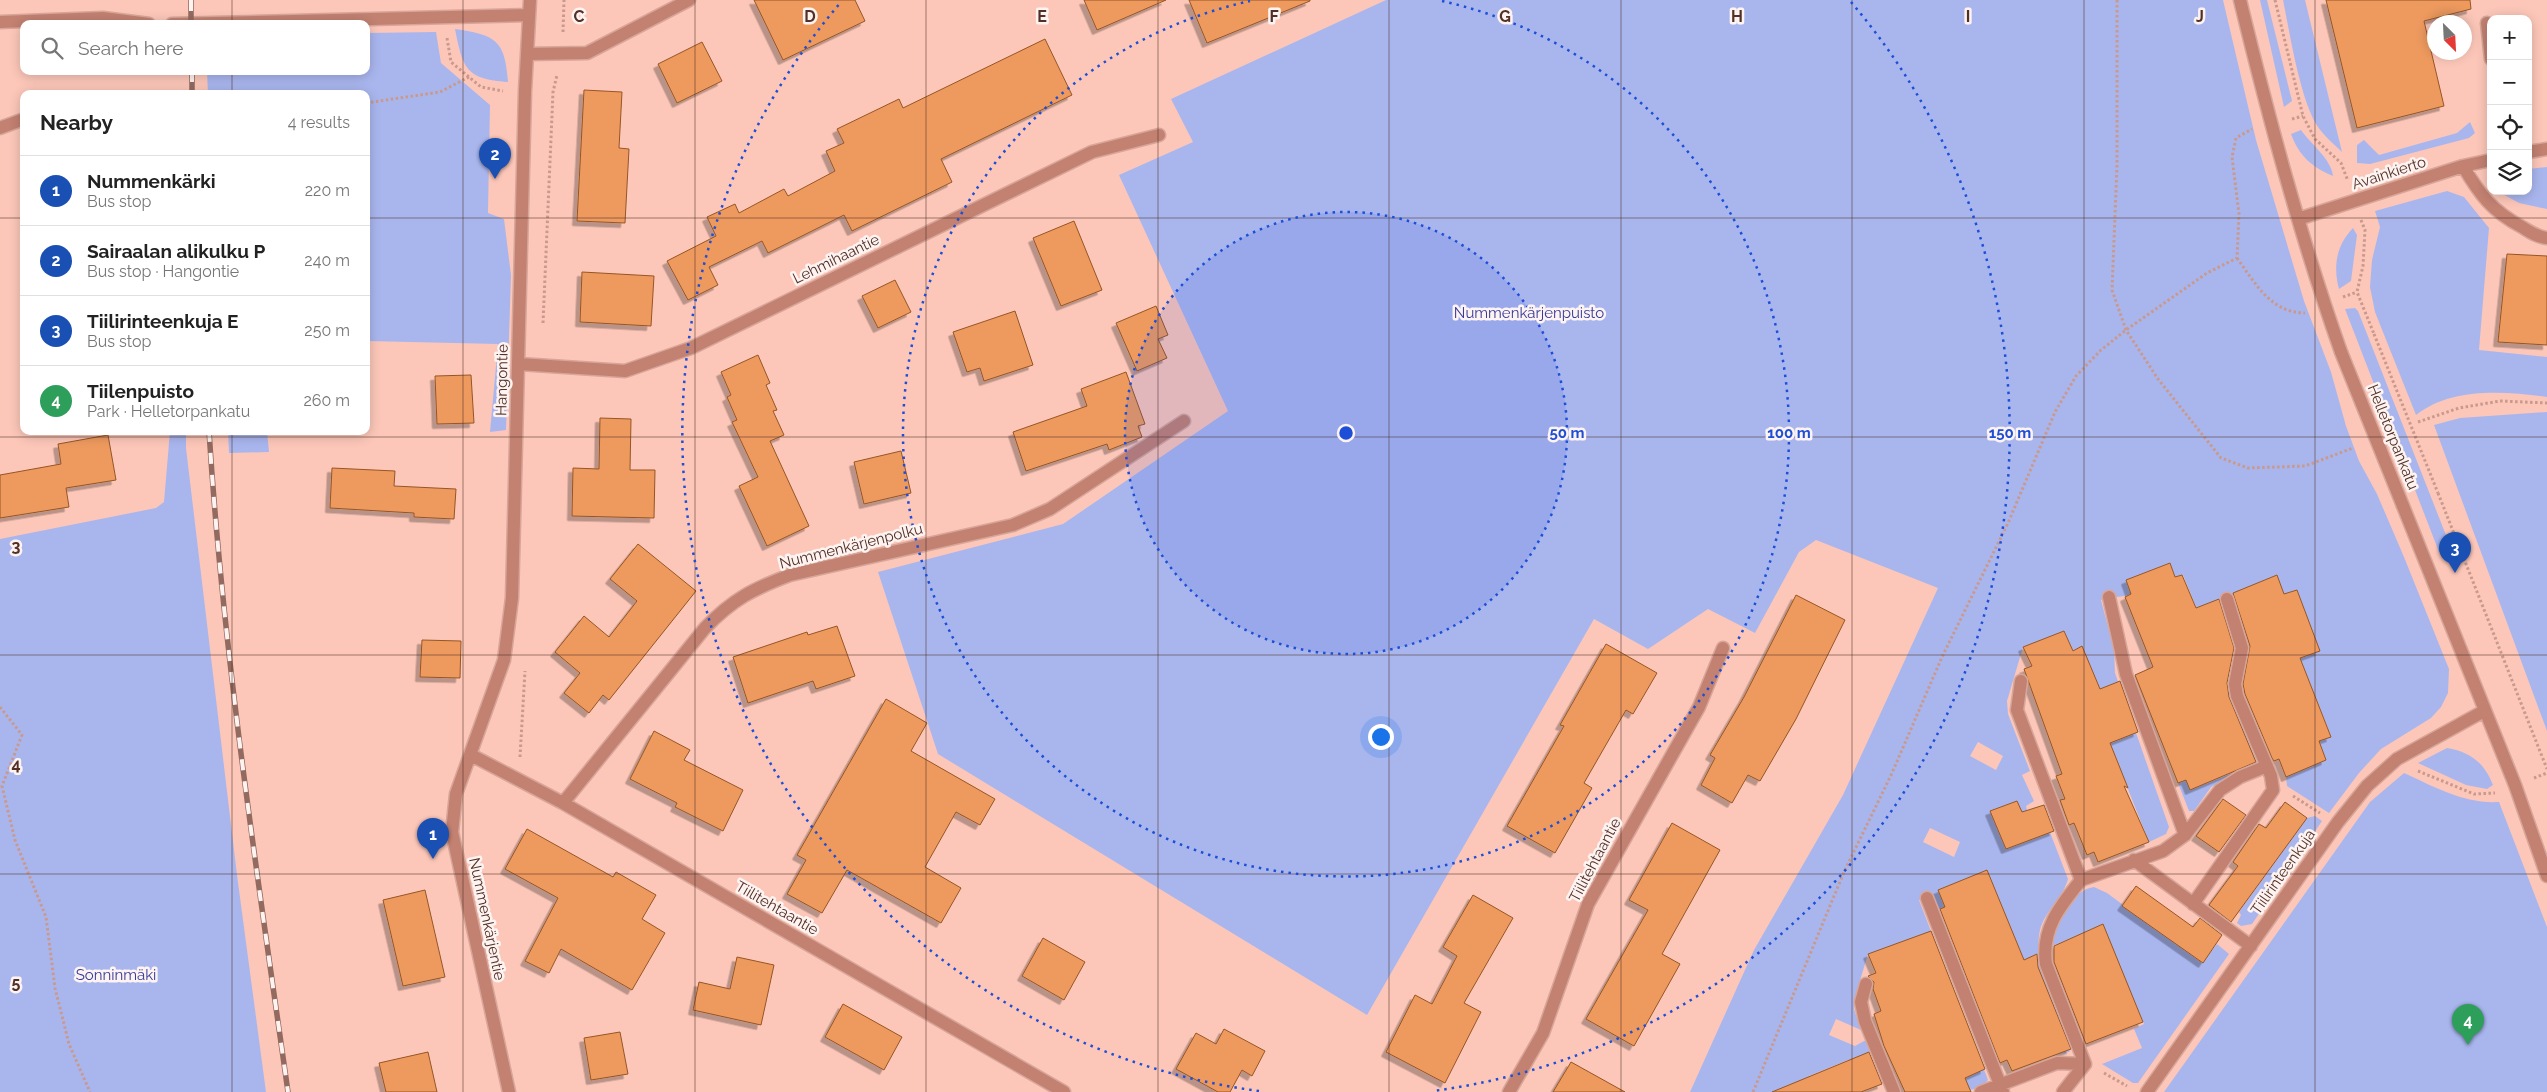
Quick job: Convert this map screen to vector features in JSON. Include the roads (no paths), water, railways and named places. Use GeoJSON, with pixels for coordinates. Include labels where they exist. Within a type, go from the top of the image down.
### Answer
{"type":"FeatureCollection","features":[{"type":"Feature","properties":{"kind":"street","name":"Hangontie"},"geometry":{"type":"LineString","coordinates":[[471,755],[504,660],[512,598],[525,91],[530,0]]}},
{"type":"Feature","properties":{"kind":"street"},"geometry":{"type":"LineString","coordinates":[[527,54],[587,53],[689,0]]}},
{"type":"Feature","properties":{"kind":"street","name":"Helletorpankatu"},"geometry":{"type":"LineString","coordinates":[[2240,0],[2270,124],[2324,305],[2341,352],[2515,785],[2547,876]]}},
{"type":"Feature","properties":{"kind":"street"},"geometry":{"type":"LineString","coordinates":[[353,20],[529,15]]}},
{"type":"Feature","properties":{"kind":"street"},"geometry":{"type":"LineString","coordinates":[[52,20],[103,18],[118,20]]}},
{"type":"Feature","properties":{"kind":"street"},"geometry":{"type":"LineString","coordinates":[[0,22],[20,21]]}},
{"type":"Feature","properties":{"kind":"street"},"geometry":{"type":"LineString","coordinates":[[0,128],[20,120]]}},
{"type":"Feature","properties":{"kind":"street","name":"Lehmihaantie"},"geometry":{"type":"LineString","coordinates":[[519,364],[625,371],[690,348],[1092,152],[1159,135]]}},
{"type":"Feature","properties":{"kind":"street"},"geometry":{"type":"LineString","coordinates":[[2532,151],[2547,149]]}},
{"type":"Feature","properties":{"kind":"street","name":"Avainkierto"},"geometry":{"type":"LineString","coordinates":[[2298,219],[2463,166],[2487,161]]}},
{"type":"Feature","properties":{"kind":"street"},"geometry":{"type":"LineString","coordinates":[[2463,166],[2481,196],[2501,216],[2539,237],[2547,238]]}},
{"type":"Feature","properties":{"kind":"street","name":"Nummenkärjenpolku"},"geometry":{"type":"LineString","coordinates":[[563,803],[705,628],[728,605],[763,585],[790,575],[1012,524],[1043,512],[1184,421]]}},
{"type":"Feature","properties":{"kind":"street"},"geometry":{"type":"LineString","coordinates":[[2109,597],[2126,674],[2185,835]]}},
{"type":"Feature","properties":{"kind":"street"},"geometry":{"type":"LineString","coordinates":[[2193,904],[2273,790],[2267,766],[2235,684],[2242,648],[2226,599]]}},
{"type":"Feature","properties":{"kind":"street","name":"Tiilitehtaantie"},"geometry":{"type":"LineString","coordinates":[[1509,1092],[1543,1033],[1588,904],[1699,707],[1723,648]]}},
{"type":"Feature","properties":{"kind":"street"},"geometry":{"type":"LineString","coordinates":[[2021,681],[2017,710],[2081,880]]}},
{"type":"Feature","properties":{"kind":"street","name":"Tiilirinteenkuja"},"geometry":{"type":"LineString","coordinates":[[2147,1092],[2366,786],[2397,759],[2484,711]]}},
{"type":"Feature","properties":{"kind":"street","name":"Tiilitehtaantie"},"geometry":{"type":"LineString","coordinates":[[471,755],[563,803],[1064,1092]]}},
{"type":"Feature","properties":{"kind":"street","name":"Nummenkärjentie"},"geometry":{"type":"LineString","coordinates":[[471,755],[456,794],[452,832],[509,1092]]}},
{"type":"Feature","properties":{"kind":"street"},"geometry":{"type":"LineString","coordinates":[[2085,1064],[2046,964],[2044,948],[2047,930],[2060,906],[2081,880],[2162,851],[2185,835],[2212,796],[2240,777],[2267,766]]}},
{"type":"Feature","properties":{"kind":"street"},"geometry":{"type":"LineString","coordinates":[[2134,860],[2251,946]]}},
{"type":"Feature","properties":{"kind":"street"},"geometry":{"type":"LineString","coordinates":[[1927,898],[2002,1088]]}},
{"type":"Feature","properties":{"kind":"street"},"geometry":{"type":"LineString","coordinates":[[1866,984],[1861,1002],[1865,1021],[1894,1092]]}},
{"type":"Feature","properties":{"kind":"street"},"geometry":{"type":"LineString","coordinates":[[1981,1092],[2002,1088],[2057,1063],[2085,1064]]}},
{"type":"Feature","properties":{"kind":"street"},"geometry":{"type":"LineString","coordinates":[[2063,1092],[2085,1064]]}},
{"type":"Feature","properties":{"kind":"railway"},"geometry":{"type":"LineString","coordinates":[[191,0],[191,20]]}},
{"type":"Feature","properties":{"kind":"railway"},"geometry":{"type":"LineString","coordinates":[[192,75],[192,90]]}},
{"type":"Feature","properties":{"kind":"railway"},"geometry":{"type":"LineString","coordinates":[[209,435],[215,514],[232,680],[288,1092]]}},
{"type":"Feature","properties":{"kind":"place","name":"Sairaalan alikulku P"},"geometry":{"type":"Point","coordinates":[495,179]}},
{"type":"Feature","properties":{"kind":"place","name":"Tiilirinteenkuja E"},"geometry":{"type":"Point","coordinates":[2455,573]}},
{"type":"Feature","properties":{"kind":"place","name":"Nummenkärki"},"geometry":{"type":"Point","coordinates":[433,859]}},
{"type":"Feature","properties":{"kind":"place","name":"Tiilenpuisto"},"geometry":{"type":"Point","coordinates":[2468,1045]}},
{"type":"Feature","properties":{"kind":"park label","name":"Nummenkärjenpuisto"},"geometry":{"type":"Point","coordinates":[1529,313]}},
{"type":"Feature","properties":{"kind":"park label","name":"Sonninmäki"},"geometry":{"type":"Point","coordinates":[116,975]}}]}
